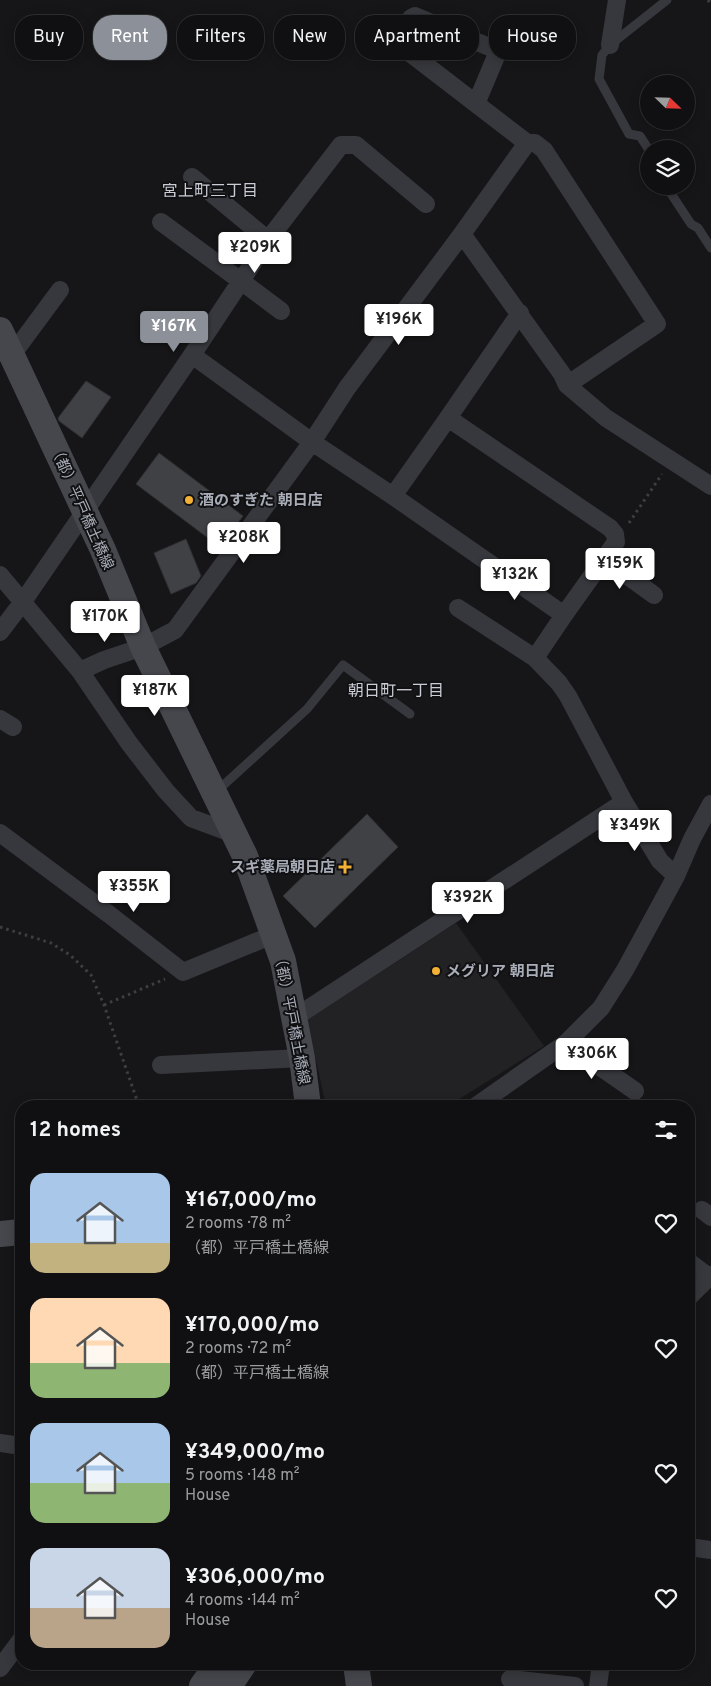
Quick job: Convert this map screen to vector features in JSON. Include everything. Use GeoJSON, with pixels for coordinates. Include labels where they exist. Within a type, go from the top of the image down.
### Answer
{"type":"FeatureCollection","features":[{"type":"Feature","properties":{"kind":"street"},"geometry":{"type":"LineString","coordinates":[[610,45],[617,0]]}},
{"type":"Feature","properties":{"kind":"street"},"geometry":{"type":"LineString","coordinates":[[476,104],[497,54],[494,49],[415,16],[411,18],[400,40],[401,46],[476,104],[527,143],[535,143],[544,150],[657,324],[566,385]]}},
{"type":"Feature","properties":{"kind":"street"},"geometry":{"type":"LineString","coordinates":[[80,671],[143,646],[175,630],[312,442],[347,388],[527,143]]}},
{"type":"Feature","properties":{"kind":"street"},"geometry":{"type":"LineString","coordinates":[[0,632],[22,603],[192,355],[268,240],[341,145],[356,145],[426,204]]}},
{"type":"Feature","properties":{"kind":"street"},"geometry":{"type":"LineString","coordinates":[[192,177],[268,240]]}},
{"type":"Feature","properties":{"kind":"street"},"geometry":{"type":"LineString","coordinates":[[162,222],[281,311]]}},
{"type":"Feature","properties":{"kind":"street"},"geometry":{"type":"LineString","coordinates":[[462,234],[520,313],[562,374],[566,385],[606,418],[711,486]]}},
{"type":"Feature","properties":{"kind":"street"},"geometry":{"type":"LineString","coordinates":[[12,355],[60,290]]}},
{"type":"Feature","properties":{"kind":"street"},"geometry":{"type":"LineString","coordinates":[[393,496],[520,313]]}},
{"type":"Feature","properties":{"kind":"street","name":"（都）平戸橋土橋線"},"geometry":{"type":"LineString","coordinates":[[0,330],[103,550],[143,646],[245,856],[283,961],[302,1058],[307,1100]]}},
{"type":"Feature","properties":{"kind":"street"},"geometry":{"type":"LineString","coordinates":[[192,355],[312,442],[564,615]]}},
{"type":"Feature","properties":{"kind":"street"},"geometry":{"type":"LineString","coordinates":[[448,418],[610,528],[615,534],[616,542],[535,658]]}},
{"type":"Feature","properties":{"kind":"street"},"geometry":{"type":"LineString","coordinates":[[604,559],[654,595]]}},
{"type":"Feature","properties":{"kind":"street"},"geometry":{"type":"LineString","coordinates":[[0,575],[80,671],[129,743],[191,818],[234,834]]}},
{"type":"Feature","properties":{"kind":"street"},"geometry":{"type":"LineString","coordinates":[[458,608],[535,658],[559,683],[568,696],[624,802],[660,861],[676,876]]}},
{"type":"Feature","properties":{"kind":"street"},"geometry":{"type":"LineString","coordinates":[[294,1018],[624,802]]}},
{"type":"Feature","properties":{"kind":"street"},"geometry":{"type":"LineString","coordinates":[[485,1100],[566,1043],[601,1008],[625,970],[676,876],[692,839],[711,804]]}},
{"type":"Feature","properties":{"kind":"street"},"geometry":{"type":"LineString","coordinates":[[0,833],[110,915],[182,972],[274,934]]}},
{"type":"Feature","properties":{"kind":"street"},"geometry":{"type":"LineString","coordinates":[[566,1043],[635,1091]]}},
{"type":"Feature","properties":{"kind":"street"},"geometry":{"type":"LineString","coordinates":[[161,1065],[302,1058]]}},
{"type":"Feature","properties":{"kind":"street"},"geometry":{"type":"LineString","coordinates":[[0,1234],[15,1233]]}},
{"type":"Feature","properties":{"kind":"street"},"geometry":{"type":"LineString","coordinates":[[695,1266],[710,1276],[695,1290]]}},
{"type":"Feature","properties":{"kind":"street"},"geometry":{"type":"LineString","coordinates":[[0,1443],[15,1445]]}},
{"type":"Feature","properties":{"kind":"street"},"geometry":{"type":"LineString","coordinates":[[695,1548],[711,1550]]}},
{"type":"Feature","properties":{"kind":"street"},"geometry":{"type":"LineString","coordinates":[[0,1668],[15,1648]]}},
{"type":"Feature","properties":{"kind":"street"},"geometry":{"type":"LineString","coordinates":[[202,1686],[214,1670]]}},
{"type":"Feature","properties":{"kind":"street"},"geometry":{"type":"LineString","coordinates":[[228,1686],[240,1670]]}},
{"type":"Feature","properties":{"kind":"street"},"geometry":{"type":"LineString","coordinates":[[357,1670],[359,1686]]}},
{"type":"Feature","properties":{"kind":"street"},"geometry":{"type":"LineString","coordinates":[[598,1686],[600,1670]]}},
{"type":"Feature","properties":{"kind":"street"},"geometry":{"type":"LineString","coordinates":[[510,1679],[575,1686]]}},
{"type":"Feature","properties":{"kind":"lane"},"geometry":{"type":"LineString","coordinates":[[643,140],[640,136],[629,134],[599,79],[602,55],[610,45],[667,0]]}},
{"type":"Feature","properties":{"kind":"lane"},"geometry":{"type":"LineString","coordinates":[[672,195],[691,224],[698,228],[711,248]]}},
{"type":"Feature","properties":{"kind":"lane"},"geometry":{"type":"LineString","coordinates":[[215,793],[306,709],[343,665],[410,714]]}},
{"type":"Feature","properties":{"kind":"path"},"geometry":{"type":"LineString","coordinates":[[708,0],[711,4]]}},
{"type":"Feature","properties":{"kind":"path"},"geometry":{"type":"LineString","coordinates":[[616,542],[672,461]]}},
{"type":"Feature","properties":{"kind":"path"},"geometry":{"type":"LineString","coordinates":[[0,927],[51,943],[70,955],[92,975],[137,1100]]}},
{"type":"Feature","properties":{"kind":"path"},"geometry":{"type":"LineString","coordinates":[[104,1005],[182,972]]}},
{"type":"Feature","properties":{"kind":"shaded area","name":"メグリア 朝日店"},"geometry":{"type":"Polygon","coordinates":[[[456,923],[544,1046],[458,1100],[325,1100],[307,1020],[456,923]]]}},
{"type":"Feature","properties":{"kind":"building"},"geometry":{"type":"Polygon","coordinates":[[[86,381],[111,397],[82,438],[59,421],[58,418],[86,381]]]}},
{"type":"Feature","properties":{"kind":"building","name":"酒のすぎた 朝日店"},"geometry":{"type":"Polygon","coordinates":[[[159,453],[243,516],[220,547],[136,484],[159,453]]]}},
{"type":"Feature","properties":{"kind":"building"},"geometry":{"type":"Polygon","coordinates":[[[186,539],[201,576],[196,583],[171,594],[154,553],[186,539]]]}},
{"type":"Feature","properties":{"kind":"building","name":"スギ薬局朝日店"},"geometry":{"type":"Polygon","coordinates":[[[367,814],[398,847],[315,928],[283,896],[367,814]]]}},
{"type":"Feature","properties":{"kind":"place","name":"酒のすぎた 朝日店"},"geometry":{"type":"Point","coordinates":[189,500]}},
{"type":"Feature","properties":{"kind":"place","name":"スギ薬局朝日店"},"geometry":{"type":"Point","coordinates":[345,867]}},
{"type":"Feature","properties":{"kind":"place","name":"メグリア 朝日店"},"geometry":{"type":"Point","coordinates":[436,971]}},
{"type":"Feature","properties":{"kind":"district","name":"宮上町三丁目"},"geometry":{"type":"Point","coordinates":[210,190]}},
{"type":"Feature","properties":{"kind":"district","name":"朝日町一丁目"},"geometry":{"type":"Point","coordinates":[396,690]}}]}
